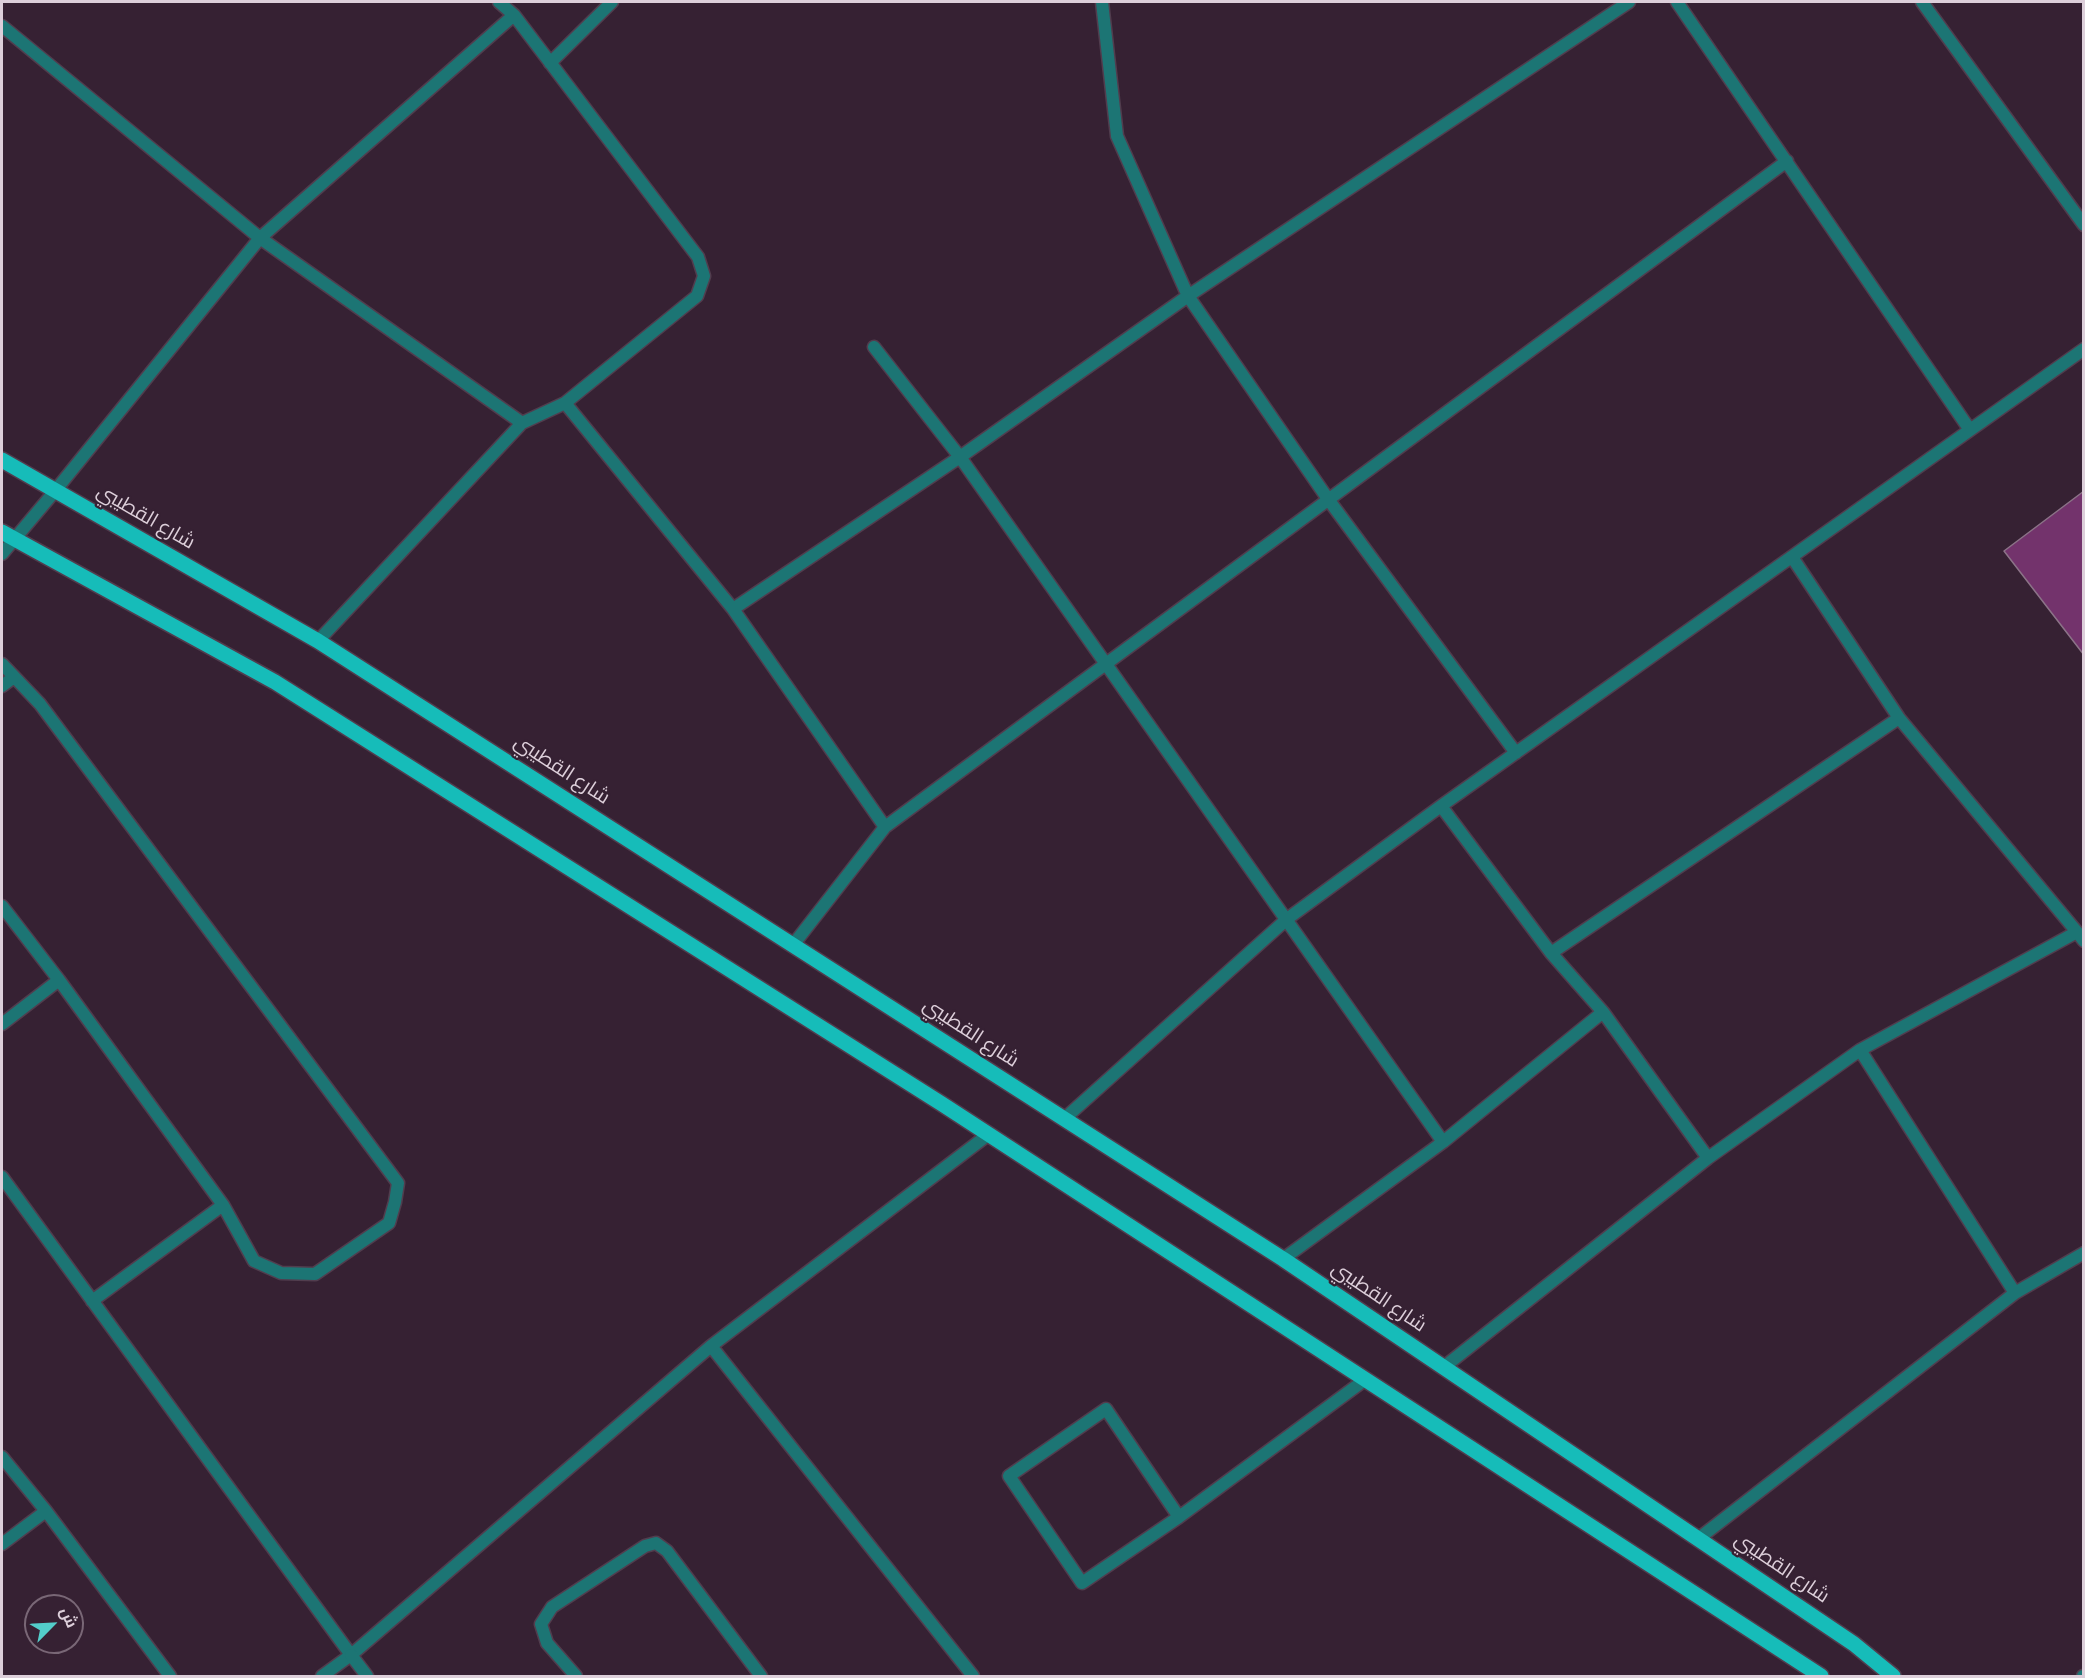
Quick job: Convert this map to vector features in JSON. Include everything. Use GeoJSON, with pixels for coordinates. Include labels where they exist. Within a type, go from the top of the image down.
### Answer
{"type":"FeatureCollection","features":[{"type":"Feature","properties":{"kind":"main road","name":"شارع القطيبي"},"geometry":{"type":"LineString","coordinates":[[2,460],[318,640],[1282,1259],[1854,1644],[1893,1677]]}},
{"type":"Feature","properties":{"kind":"main road"},"geometry":{"type":"LineString","coordinates":[[8,535],[275,682],[989,1134],[1821,1677]]}},
{"type":"Feature","properties":{"kind":"street"},"geometry":{"type":"LineString","coordinates":[[318,640],[522,423],[565,403],[697,296],[704,276],[698,257],[514,15],[499,2]]}},
{"type":"Feature","properties":{"kind":"street"},"geometry":{"type":"LineString","coordinates":[[550,63],[612,2]]}},
{"type":"Feature","properties":{"kind":"street"},"geometry":{"type":"LineString","coordinates":[[1102,2],[1117,136],[1188,296],[1328,499],[1516,753]]}},
{"type":"Feature","properties":{"kind":"street"},"geometry":{"type":"LineString","coordinates":[[733,609],[960,458],[1188,296],[1629,2]]}},
{"type":"Feature","properties":{"kind":"street"},"geometry":{"type":"LineString","coordinates":[[1677,2],[1970,430]]}},
{"type":"Feature","properties":{"kind":"street"},"geometry":{"type":"LineString","coordinates":[[1922,2],[2084,225]]}},
{"type":"Feature","properties":{"kind":"street"},"geometry":{"type":"LineString","coordinates":[[2,554],[8,535],[55,491],[260,238],[514,15]]}},
{"type":"Feature","properties":{"kind":"street"},"geometry":{"type":"LineString","coordinates":[[2,26],[260,238],[522,423]]}},
{"type":"Feature","properties":{"kind":"street"},"geometry":{"type":"LineString","coordinates":[[793,945],[885,827],[1787,161]]}},
{"type":"Feature","properties":{"kind":"street"},"geometry":{"type":"LineString","coordinates":[[874,347],[960,458],[1443,1142]]}},
{"type":"Feature","properties":{"kind":"street"},"geometry":{"type":"LineString","coordinates":[[1064,1119],[1287,918],[2084,349]]}},
{"type":"Feature","properties":{"kind":"street"},"geometry":{"type":"LineString","coordinates":[[565,403],[733,609],[885,827]]}},
{"type":"Feature","properties":{"kind":"street"},"geometry":{"type":"LineString","coordinates":[[1444,1367],[1708,1158],[1860,1050],[2080,937],[1899,718],[1792,557]]}},
{"type":"Feature","properties":{"kind":"street"},"geometry":{"type":"LineString","coordinates":[[2,664],[40,704],[398,1183],[389,1223],[315,1274],[281,1273],[254,1261],[223,1205],[59,980],[2,906]]}},
{"type":"Feature","properties":{"kind":"street"},"geometry":{"type":"LineString","coordinates":[[2,686],[14,677]]}},
{"type":"Feature","properties":{"kind":"street"},"geometry":{"type":"LineString","coordinates":[[1551,952],[1899,718]]}},
{"type":"Feature","properties":{"kind":"street"},"geometry":{"type":"LineString","coordinates":[[1441,806],[1551,952],[1603,1012],[1708,1158]]}},
{"type":"Feature","properties":{"kind":"street"},"geometry":{"type":"LineString","coordinates":[[2,1024],[59,980]]}},
{"type":"Feature","properties":{"kind":"street"},"geometry":{"type":"LineString","coordinates":[[1282,1259],[1443,1142],[1603,1012]]}},
{"type":"Feature","properties":{"kind":"street"},"geometry":{"type":"LineString","coordinates":[[1860,1050],[2015,1293]]}},
{"type":"Feature","properties":{"kind":"street"},"geometry":{"type":"LineString","coordinates":[[322,1677],[351,1655],[711,1346],[989,1134]]}},
{"type":"Feature","properties":{"kind":"street"},"geometry":{"type":"LineString","coordinates":[[2,1178],[367,1677]]}},
{"type":"Feature","properties":{"kind":"street"},"geometry":{"type":"LineString","coordinates":[[92,1301],[223,1205]]}},
{"type":"Feature","properties":{"kind":"street"},"geometry":{"type":"LineString","coordinates":[[1698,1539],[2015,1293],[2084,1253]]}},
{"type":"Feature","properties":{"kind":"street"},"geometry":{"type":"LineString","coordinates":[[711,1346],[973,1677]]}},
{"type":"Feature","properties":{"kind":"street"},"geometry":{"type":"LineString","coordinates":[[1179,1516],[1106,1409],[1009,1476],[1082,1583],[1179,1516],[1366,1379]]}},
{"type":"Feature","properties":{"kind":"street"},"geometry":{"type":"LineString","coordinates":[[2,1457],[46,1511],[170,1677]]}},
{"type":"Feature","properties":{"kind":"street"},"geometry":{"type":"LineString","coordinates":[[2,1544],[46,1511]]}},
{"type":"Feature","properties":{"kind":"street"},"geometry":{"type":"LineString","coordinates":[[576,1677],[547,1643],[541,1624],[552,1607],[645,1546],[656,1543],[667,1551],[759,1676]]}},
{"type":"Feature","properties":{"kind":"building"},"geometry":{"type":"Polygon","coordinates":[[[2084,491],[2084,655],[2004,551],[2084,491]]]}}]}
